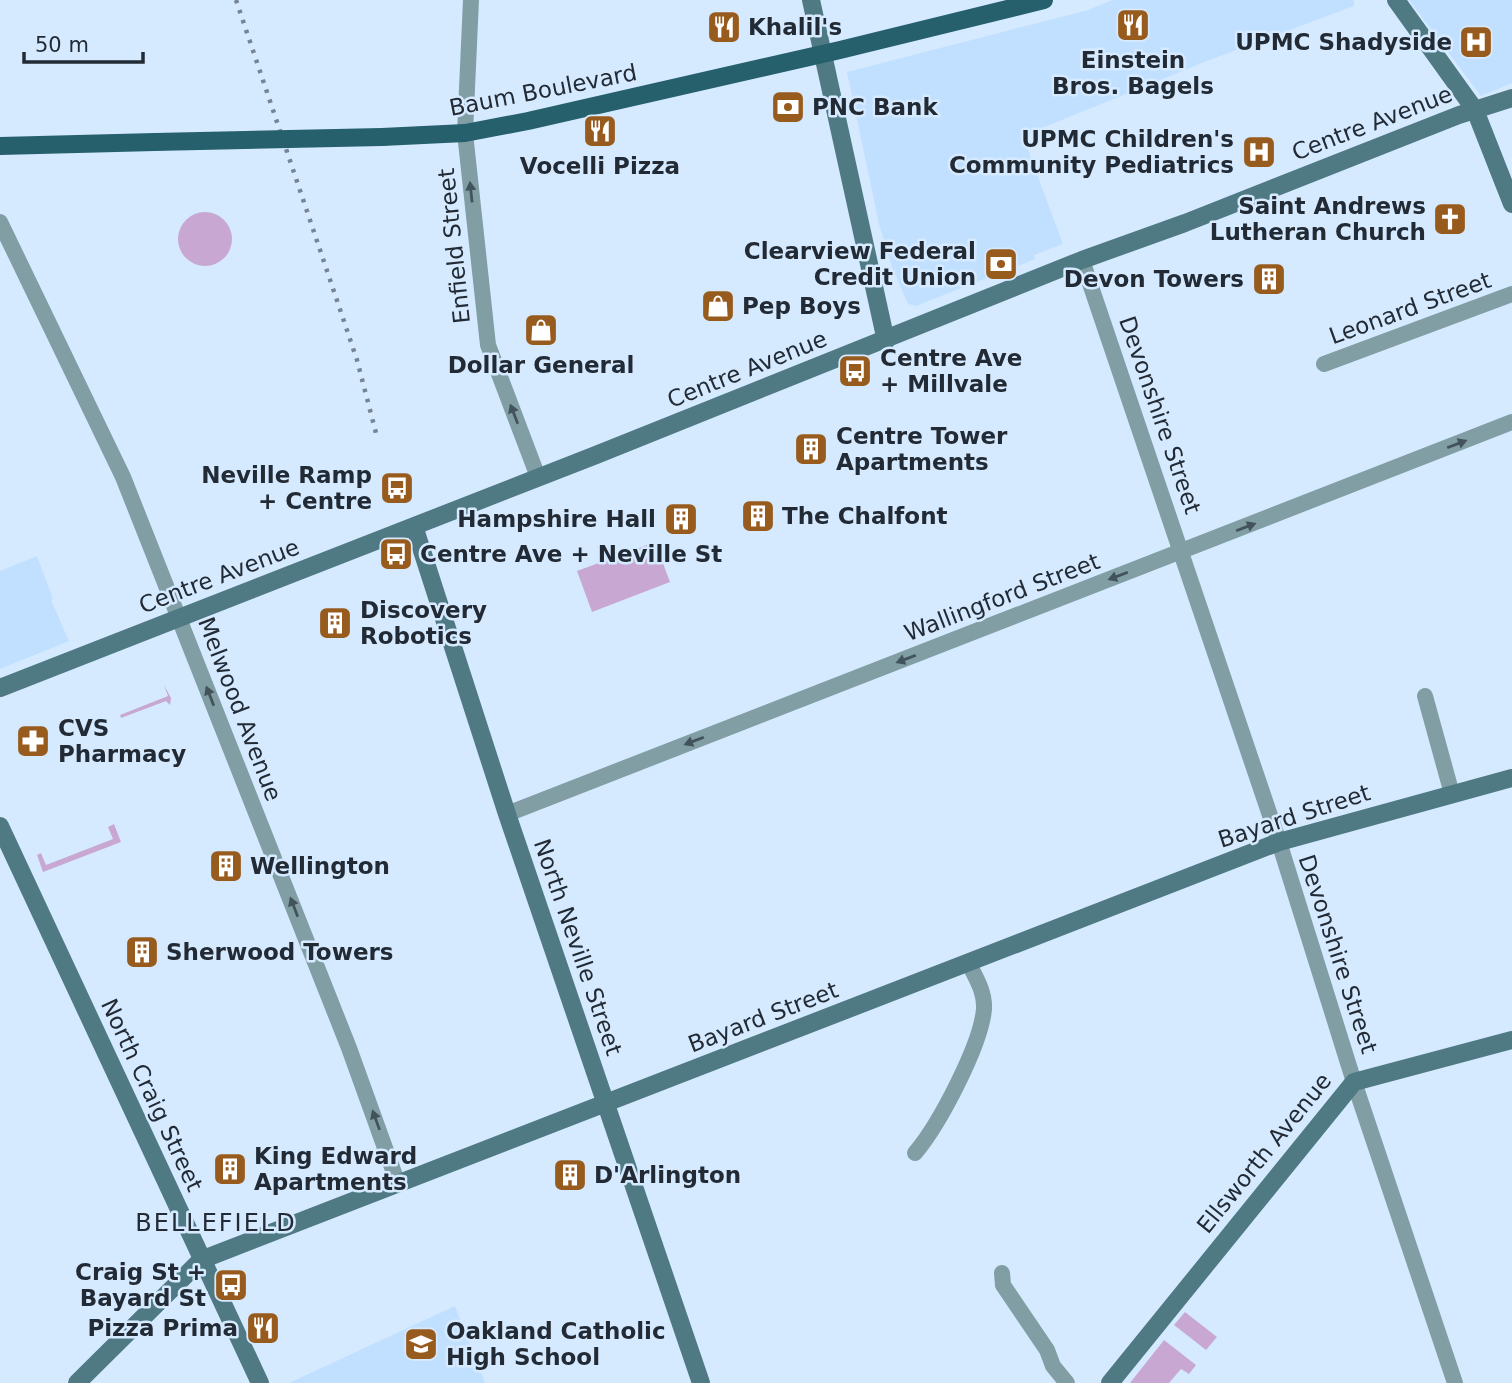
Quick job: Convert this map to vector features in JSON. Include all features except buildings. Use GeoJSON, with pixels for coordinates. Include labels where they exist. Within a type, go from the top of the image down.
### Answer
{"type":"FeatureCollection","features":[{"type":"Feature","properties":{"kind":"main road","name":"Baum Boulevard"},"geometry":{"type":"LineString","coordinates":[[0,146],[464,133],[822,54],[1039,1]]}},
{"type":"Feature","properties":{"kind":"street","name":"Enfield Street"},"geometry":{"type":"LineString","coordinates":[[471,0],[464,133],[488,345],[538,477]]}},
{"type":"Feature","properties":{"kind":"street"},"geometry":{"type":"LineString","coordinates":[[811,0],[886,341]]}},
{"type":"Feature","properties":{"kind":"street"},"geometry":{"type":"LineString","coordinates":[[1396,0],[1475,110],[1512,204]]}},
{"type":"Feature","properties":{"kind":"street","name":"Centre Avenue"},"geometry":{"type":"LineString","coordinates":[[0,688],[886,341],[1083,260],[1185,223],[1446,119],[1512,98]]}},
{"type":"Feature","properties":{"kind":"street","name":"Melwood Avenue"},"geometry":{"type":"LineString","coordinates":[[0,222],[123,477],[349,1048],[398,1184]]}},
{"type":"Feature","properties":{"kind":"street","name":"Devonshire Street"},"geometry":{"type":"LineString","coordinates":[[1083,260],[1279,842],[1354,1082],[1455,1383]]}},
{"type":"Feature","properties":{"kind":"street","name":"Leonard Street"},"geometry":{"type":"LineString","coordinates":[[1324,364],[1512,294]]}},
{"type":"Feature","properties":{"kind":"street","name":"Wallingford Street"},"geometry":{"type":"LineString","coordinates":[[507,814],[1512,422]]}},
{"type":"Feature","properties":{"kind":"street","name":"North Neville Street"},"geometry":{"type":"LineString","coordinates":[[414,526],[507,814],[701,1383]]}},
{"type":"Feature","properties":{"kind":"street"},"geometry":{"type":"LineString","coordinates":[[1425,696],[1452,794]]}},
{"type":"Feature","properties":{"kind":"street","name":"Bayard Street"},"geometry":{"type":"LineString","coordinates":[[77,1383],[201,1261],[1279,842],[1512,778]]}},
{"type":"Feature","properties":{"kind":"street","name":"North Craig Street"},"geometry":{"type":"LineString","coordinates":[[0,826],[260,1383]]}},
{"type":"Feature","properties":{"kind":"street"},"geometry":{"type":"LineString","coordinates":[[915,1153],[939,1120],[980,1032],[985,1006],[981,987],[969,964]]}},
{"type":"Feature","properties":{"kind":"street","name":"Ellsworth Avenue"},"geometry":{"type":"LineString","coordinates":[[1110,1383],[1354,1082],[1512,1040]]}},
{"type":"Feature","properties":{"kind":"street"},"geometry":{"type":"LineString","coordinates":[[1002,1273],[1003,1285],[1047,1350],[1053,1366],[1067,1383]]}},
{"type":"Feature","properties":{"kind":"shaded area"},"geometry":{"type":"Polygon","coordinates":[[[1112,0],[1354,0],[1354,6],[1207,61],[1025,135],[1024,139],[1063,244],[1034,255],[1035,259],[916,306],[908,304],[892,267],[879,224],[847,72],[1088,10],[1112,0]]]}},
{"type":"Feature","properties":{"kind":"shaded area","name":"UPMC Shadyside"},"geometry":{"type":"Polygon","coordinates":[[[1409,0],[1512,0],[1512,83],[1481,96],[1409,0]]]}},
{"type":"Feature","properties":{"kind":"shaded area"},"geometry":{"type":"Polygon","coordinates":[[[210,212],[220,216],[228,224],[232,239],[228,254],[220,262],[200,266],[190,262],[182,254],[178,234],[182,224],[190,216],[210,212]]]}},
{"type":"Feature","properties":{"kind":"shaded area"},"geometry":{"type":"Polygon","coordinates":[[[655,542],[670,582],[592,612],[577,571],[655,542]]]}},
{"type":"Feature","properties":{"kind":"shaded area"},"geometry":{"type":"Polygon","coordinates":[[[37,556],[53,599],[51,600],[69,641],[0,669],[0,571],[37,556]]]}},
{"type":"Feature","properties":{"kind":"shaded area"},"geometry":{"type":"Polygon","coordinates":[[[164,685],[171,698],[170,705],[166,701],[121,718],[120,715],[168,696],[164,685]]]}},
{"type":"Feature","properties":{"kind":"shaded area"},"geometry":{"type":"Polygon","coordinates":[[[114,824],[121,842],[43,872],[37,855],[41,853],[46,865],[113,839],[108,827],[114,824]]]}},
{"type":"Feature","properties":{"kind":"shaded area","name":"Oakland Catholic High School"},"geometry":{"type":"Polygon","coordinates":[[[455,1306],[485,1383],[289,1383],[455,1306]]]}},
{"type":"Feature","properties":{"kind":"shaded area"},"geometry":{"type":"Polygon","coordinates":[[[1185,1312],[1217,1337],[1206,1350],[1174,1325],[1185,1312]]]}},
{"type":"Feature","properties":{"kind":"shaded area"},"geometry":{"type":"Polygon","coordinates":[[[1164,1340],[1196,1365],[1189,1374],[1181,1369],[1169,1383],[1130,1383],[1164,1340]]]}},
{"type":"Feature","properties":{"kind":"railway"},"geometry":{"type":"LineString","coordinates":[[236,0],[357,360],[377,437]]}},
{"type":"Feature","properties":{"kind":"place","name":"Einstein Bros. Bagels"},"geometry":{"type":"Point","coordinates":[1133,25]}},
{"type":"Feature","properties":{"kind":"place","name":"Khalil's"},"geometry":{"type":"Point","coordinates":[724,27]}},
{"type":"Feature","properties":{"kind":"place","name":"UPMC Shadyside"},"geometry":{"type":"Point","coordinates":[1476,42]}},
{"type":"Feature","properties":{"kind":"place","name":"PNC Bank"},"geometry":{"type":"Point","coordinates":[788,107]}},
{"type":"Feature","properties":{"kind":"place","name":"Vocelli Pizza"},"geometry":{"type":"Point","coordinates":[600,131]}},
{"type":"Feature","properties":{"kind":"place","name":"UPMC Children's Community Pediatrics"},"geometry":{"type":"Point","coordinates":[1259,152]}},
{"type":"Feature","properties":{"kind":"place","name":"Saint Andrews Lutheran Church"},"geometry":{"type":"Point","coordinates":[1450,219]}},
{"type":"Feature","properties":{"kind":"place","name":"Clearview Federal Credit Union"},"geometry":{"type":"Point","coordinates":[1001,264]}},
{"type":"Feature","properties":{"kind":"place","name":"Devon Towers"},"geometry":{"type":"Point","coordinates":[1269,279]}},
{"type":"Feature","properties":{"kind":"place","name":"Pep Boys"},"geometry":{"type":"Point","coordinates":[718,306]}},
{"type":"Feature","properties":{"kind":"place","name":"Dollar General"},"geometry":{"type":"Point","coordinates":[541,330]}},
{"type":"Feature","properties":{"kind":"place","name":"Centre Ave + Millvale"},"geometry":{"type":"Point","coordinates":[855,371]}},
{"type":"Feature","properties":{"kind":"place","name":"Centre Tower Apartments"},"geometry":{"type":"Point","coordinates":[811,449]}},
{"type":"Feature","properties":{"kind":"place","name":"Neville Ramp + Centre"},"geometry":{"type":"Point","coordinates":[397,488]}},
{"type":"Feature","properties":{"kind":"place","name":"The Chalfont"},"geometry":{"type":"Point","coordinates":[758,516]}},
{"type":"Feature","properties":{"kind":"place","name":"Hampshire Hall"},"geometry":{"type":"Point","coordinates":[681,519]}},
{"type":"Feature","properties":{"kind":"place","name":"Centre Ave + Neville St"},"geometry":{"type":"Point","coordinates":[396,554]}},
{"type":"Feature","properties":{"kind":"place","name":"Discovery Robotics"},"geometry":{"type":"Point","coordinates":[335,623]}},
{"type":"Feature","properties":{"kind":"place","name":"CVS Pharmacy"},"geometry":{"type":"Point","coordinates":[33,741]}},
{"type":"Feature","properties":{"kind":"place","name":"Wellington"},"geometry":{"type":"Point","coordinates":[226,866]}},
{"type":"Feature","properties":{"kind":"place","name":"Sherwood Towers"},"geometry":{"type":"Point","coordinates":[142,952]}},
{"type":"Feature","properties":{"kind":"place","name":"King Edward Apartments"},"geometry":{"type":"Point","coordinates":[230,1169]}},
{"type":"Feature","properties":{"kind":"place","name":"D'Arlington"},"geometry":{"type":"Point","coordinates":[570,1175]}},
{"type":"Feature","properties":{"kind":"place","name":"Craig St + Bayard St"},"geometry":{"type":"Point","coordinates":[231,1285]}},
{"type":"Feature","properties":{"kind":"place","name":"Pizza Prima"},"geometry":{"type":"Point","coordinates":[263,1328]}},
{"type":"Feature","properties":{"kind":"place","name":"Oakland Catholic High School"},"geometry":{"type":"Point","coordinates":[421,1344]}},
{"type":"Feature","properties":{"kind":"district","name":"BELLEFIELD"},"geometry":{"type":"Point","coordinates":[216,1223]}}]}
